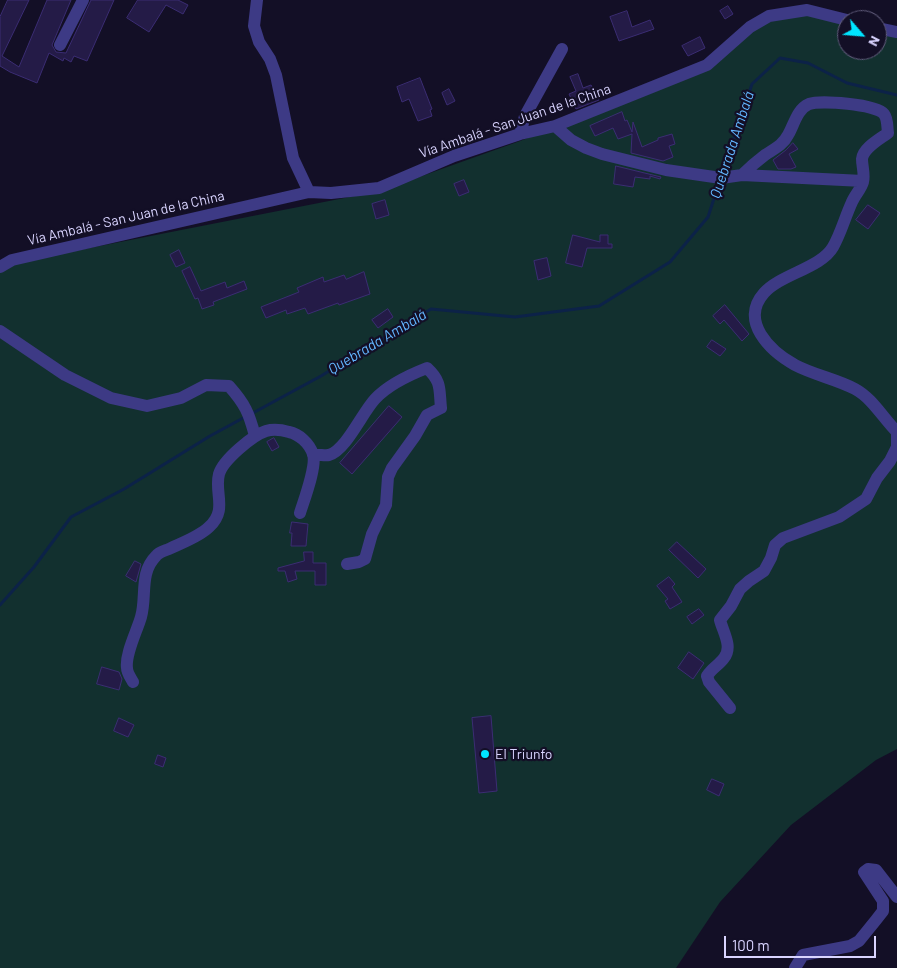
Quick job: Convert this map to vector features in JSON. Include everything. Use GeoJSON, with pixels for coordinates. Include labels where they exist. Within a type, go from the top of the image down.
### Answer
{"type":"FeatureCollection","features":[{"type":"Feature","properties":{"kind":"street"},"geometry":{"type":"LineString","coordinates":[[60,46],[82,0]]}},
{"type":"Feature","properties":{"kind":"street"},"geometry":{"type":"LineString","coordinates":[[256,0],[254,26],[259,42],[270,59],[276,75],[293,158],[309,192]]}},
{"type":"Feature","properties":{"kind":"street","name":"Vía Ambalá - San Juan de la China"},"geometry":{"type":"LineString","coordinates":[[0,267],[12,260],[309,192],[331,193],[379,188],[454,156],[520,134],[555,126],[707,65],[750,27],[769,16],[807,10],[837,18]]}},
{"type":"Feature","properties":{"kind":"street"},"geometry":{"type":"LineString","coordinates":[[520,134],[525,116],[562,50]]}},
{"type":"Feature","properties":{"kind":"street"},"geometry":{"type":"LineString","coordinates":[[730,708],[709,682],[708,676],[711,669],[724,659],[728,652],[727,638],[720,620],[731,606],[740,589],[764,571],[771,558],[774,546],[783,538],[839,517],[866,499],[877,478],[890,460],[896,447],[897,432],[866,397],[855,389],[794,364],[779,353],[757,331],[755,320],[756,307],[764,293],[780,282],[825,258],[832,248],[863,181],[862,158],[867,150],[892,134],[884,114],[877,109],[863,105],[810,104],[802,109],[788,136],[779,146],[764,155],[742,175]]}},
{"type":"Feature","properties":{"kind":"street"},"geometry":{"type":"LineString","coordinates":[[555,126],[571,140],[602,154],[666,170],[721,178],[742,175],[863,181]]}},
{"type":"Feature","properties":{"kind":"street"},"geometry":{"type":"LineString","coordinates":[[0,331],[65,375],[111,398],[147,406],[181,398],[206,385],[229,386],[243,403],[255,436]]}},
{"type":"Feature","properties":{"kind":"street"},"geometry":{"type":"LineString","coordinates":[[314,455],[327,455],[335,452],[354,431],[376,398],[396,384],[427,368],[436,376],[440,383],[441,408],[427,415],[415,436],[392,468],[388,477],[386,505],[372,534],[365,559],[347,564]]}},
{"type":"Feature","properties":{"kind":"street"},"geometry":{"type":"LineString","coordinates":[[134,682],[127,670],[127,660],[142,614],[143,590],[148,566],[157,554],[209,527],[219,513],[220,498],[217,482],[220,471],[227,461],[255,436],[267,431],[281,430],[297,434],[314,455],[311,475],[300,513]]}},
{"type":"Feature","properties":{"kind":"street"},"geometry":{"type":"LineString","coordinates":[[795,968],[803,955],[850,946],[859,941],[883,911],[884,901],[864,872],[868,869],[876,870],[897,896]]}},
{"type":"Feature","properties":{"kind":"green space"},"geometry":{"type":"Polygon","coordinates":[[[807,10],[837,18],[837,60],[887,60],[887,30],[897,32],[897,749],[876,760],[791,825],[720,902],[676,968],[0,968],[0,272],[13,263],[380,191],[520,141],[710,67],[769,18],[807,10]]]}},
{"type":"Feature","properties":{"kind":"building"},"geometry":{"type":"Polygon","coordinates":[[[8,0],[29,0],[2,56],[19,67],[47,0],[71,0],[52,45],[56,52],[66,53],[91,0],[114,0],[87,61],[74,56],[71,62],[64,58],[63,61],[49,53],[37,83],[0,66],[0,17],[8,0]]]}},
{"type":"Feature","properties":{"kind":"building"},"geometry":{"type":"Polygon","coordinates":[[[138,0],[178,0],[188,5],[183,14],[166,5],[149,32],[127,18],[138,0]]]}},
{"type":"Feature","properties":{"kind":"building"},"geometry":{"type":"Polygon","coordinates":[[[728,6],[733,14],[725,19],[720,11],[728,6]]]}},
{"type":"Feature","properties":{"kind":"building"},"geometry":{"type":"Polygon","coordinates":[[[627,11],[632,27],[650,20],[654,29],[619,41],[610,17],[627,11]]]}},
{"type":"Feature","properties":{"kind":"building"},"geometry":{"type":"Polygon","coordinates":[[[700,37],[705,48],[688,56],[682,46],[700,37]]]}},
{"type":"Feature","properties":{"kind":"building"},"geometry":{"type":"Polygon","coordinates":[[[578,74],[583,88],[591,85],[599,100],[576,109],[569,94],[576,91],[570,77],[578,74]]]}},
{"type":"Feature","properties":{"kind":"building"},"geometry":{"type":"Polygon","coordinates":[[[420,78],[432,109],[430,110],[432,116],[418,121],[409,99],[402,102],[397,87],[420,78]]]}},
{"type":"Feature","properties":{"kind":"building"},"geometry":{"type":"Polygon","coordinates":[[[449,89],[455,101],[447,105],[442,93],[449,89]]]}},
{"type":"Feature","properties":{"kind":"building"},"geometry":{"type":"Polygon","coordinates":[[[622,112],[632,132],[633,122],[642,147],[658,140],[658,138],[672,134],[675,144],[669,146],[673,157],[663,161],[631,153],[632,134],[618,139],[613,128],[595,136],[590,126],[622,112]]]}},
{"type":"Feature","properties":{"kind":"building"},"geometry":{"type":"Polygon","coordinates":[[[793,143],[798,149],[789,154],[796,167],[778,169],[773,160],[793,143]]]}},
{"type":"Feature","properties":{"kind":"building"},"geometry":{"type":"Polygon","coordinates":[[[616,166],[661,177],[660,179],[650,176],[650,179],[635,177],[633,187],[614,184],[616,166]]]}},
{"type":"Feature","properties":{"kind":"building"},"geometry":{"type":"Polygon","coordinates":[[[464,180],[469,192],[459,196],[454,184],[464,180]]]}},
{"type":"Feature","properties":{"kind":"building"},"geometry":{"type":"Polygon","coordinates":[[[385,200],[389,215],[376,219],[372,204],[385,200]]]}},
{"type":"Feature","properties":{"kind":"building"},"geometry":{"type":"Polygon","coordinates":[[[868,205],[880,213],[868,229],[856,220],[868,205]]]}},
{"type":"Feature","properties":{"kind":"building"},"geometry":{"type":"Polygon","coordinates":[[[573,235],[600,242],[600,235],[608,235],[608,244],[612,244],[612,248],[587,248],[582,267],[566,263],[573,235]]]}},
{"type":"Feature","properties":{"kind":"building"},"geometry":{"type":"Polygon","coordinates":[[[179,250],[185,263],[176,267],[170,255],[179,250]]]}},
{"type":"Feature","properties":{"kind":"building"},"geometry":{"type":"Polygon","coordinates":[[[547,258],[551,276],[538,280],[534,261],[547,258]]]}},
{"type":"Feature","properties":{"kind":"building"},"geometry":{"type":"Polygon","coordinates":[[[190,267],[201,291],[225,282],[227,288],[244,281],[247,289],[213,302],[214,305],[202,309],[198,298],[195,299],[182,271],[190,267]]]}},
{"type":"Feature","properties":{"kind":"building"},"geometry":{"type":"Polygon","coordinates":[[[364,272],[370,294],[339,305],[338,303],[308,314],[305,308],[287,314],[286,310],[266,318],[261,307],[299,292],[297,288],[323,277],[324,282],[344,275],[346,279],[364,272]]]}},
{"type":"Feature","properties":{"kind":"building"},"geometry":{"type":"Polygon","coordinates":[[[725,305],[749,334],[742,341],[724,320],[720,324],[713,316],[725,305]]]}},
{"type":"Feature","properties":{"kind":"building"},"geometry":{"type":"Polygon","coordinates":[[[388,309],[393,317],[378,328],[372,320],[388,309]]]}},
{"type":"Feature","properties":{"kind":"building"},"geometry":{"type":"Polygon","coordinates":[[[712,340],[726,349],[720,356],[707,347],[712,340]]]}},
{"type":"Feature","properties":{"kind":"building"},"geometry":{"type":"Polygon","coordinates":[[[389,406],[402,417],[352,474],[340,463],[389,406]]]}},
{"type":"Feature","properties":{"kind":"building"},"geometry":{"type":"Polygon","coordinates":[[[274,438],[279,447],[272,451],[267,442],[274,438]]]}},
{"type":"Feature","properties":{"kind":"building"},"geometry":{"type":"Polygon","coordinates":[[[292,522],[308,524],[306,546],[291,546],[292,533],[290,533],[292,522]]]}},
{"type":"Feature","properties":{"kind":"building"},"geometry":{"type":"Polygon","coordinates":[[[677,542],[706,569],[698,578],[669,550],[677,542]]]}},
{"type":"Feature","properties":{"kind":"building"},"geometry":{"type":"Polygon","coordinates":[[[304,552],[313,552],[313,563],[326,563],[326,585],[315,585],[315,571],[295,571],[297,579],[288,582],[285,571],[278,571],[278,568],[304,561],[304,552]]]}},
{"type":"Feature","properties":{"kind":"building"},"geometry":{"type":"Polygon","coordinates":[[[135,561],[141,564],[136,582],[126,576],[135,561]]]}},
{"type":"Feature","properties":{"kind":"building"},"geometry":{"type":"Polygon","coordinates":[[[669,577],[675,584],[672,587],[682,602],[670,609],[665,601],[668,599],[657,586],[669,577]]]}},
{"type":"Feature","properties":{"kind":"building"},"geometry":{"type":"Polygon","coordinates":[[[699,609],[704,615],[692,624],[687,617],[699,609]]]}},
{"type":"Feature","properties":{"kind":"building"},"geometry":{"type":"Polygon","coordinates":[[[689,652],[704,663],[693,679],[678,668],[689,652]]]}},
{"type":"Feature","properties":{"kind":"building"},"geometry":{"type":"Polygon","coordinates":[[[102,667],[119,672],[122,679],[119,690],[97,684],[102,667]]]}},
{"type":"Feature","properties":{"kind":"building","name":"El Triunfo"},"geometry":{"type":"Polygon","coordinates":[[[491,716],[497,791],[479,793],[472,718],[491,716]]]}},
{"type":"Feature","properties":{"kind":"building"},"geometry":{"type":"Polygon","coordinates":[[[119,718],[134,725],[128,737],[114,731],[119,718]]]}},
{"type":"Feature","properties":{"kind":"building"},"geometry":{"type":"Polygon","coordinates":[[[158,755],[166,758],[163,767],[155,764],[158,755]]]}},
{"type":"Feature","properties":{"kind":"building"},"geometry":{"type":"Polygon","coordinates":[[[712,779],[724,784],[719,796],[707,790],[712,779]]]}},
{"type":"Feature","properties":{"kind":"waterway","name":"Quebrada Ambalá"},"geometry":{"type":"LineString","coordinates":[[722,174],[752,84],[780,58],[808,63],[847,83],[897,95]]}},
{"type":"Feature","properties":{"kind":"waterway","name":"Quebrada Ambalá"},"geometry":{"type":"LineString","coordinates":[[251,414],[321,376],[431,309],[515,317],[599,306],[670,262],[708,217],[720,180]]}},
{"type":"Feature","properties":{"kind":"waterway","name":"Quebrada Ambalá"},"geometry":{"type":"LineString","coordinates":[[0,605],[34,567],[71,517],[124,489],[210,436],[245,417]]}},
{"type":"Feature","properties":{"kind":"place","name":"El Triunfo"},"geometry":{"type":"Point","coordinates":[485,754]}}]}
